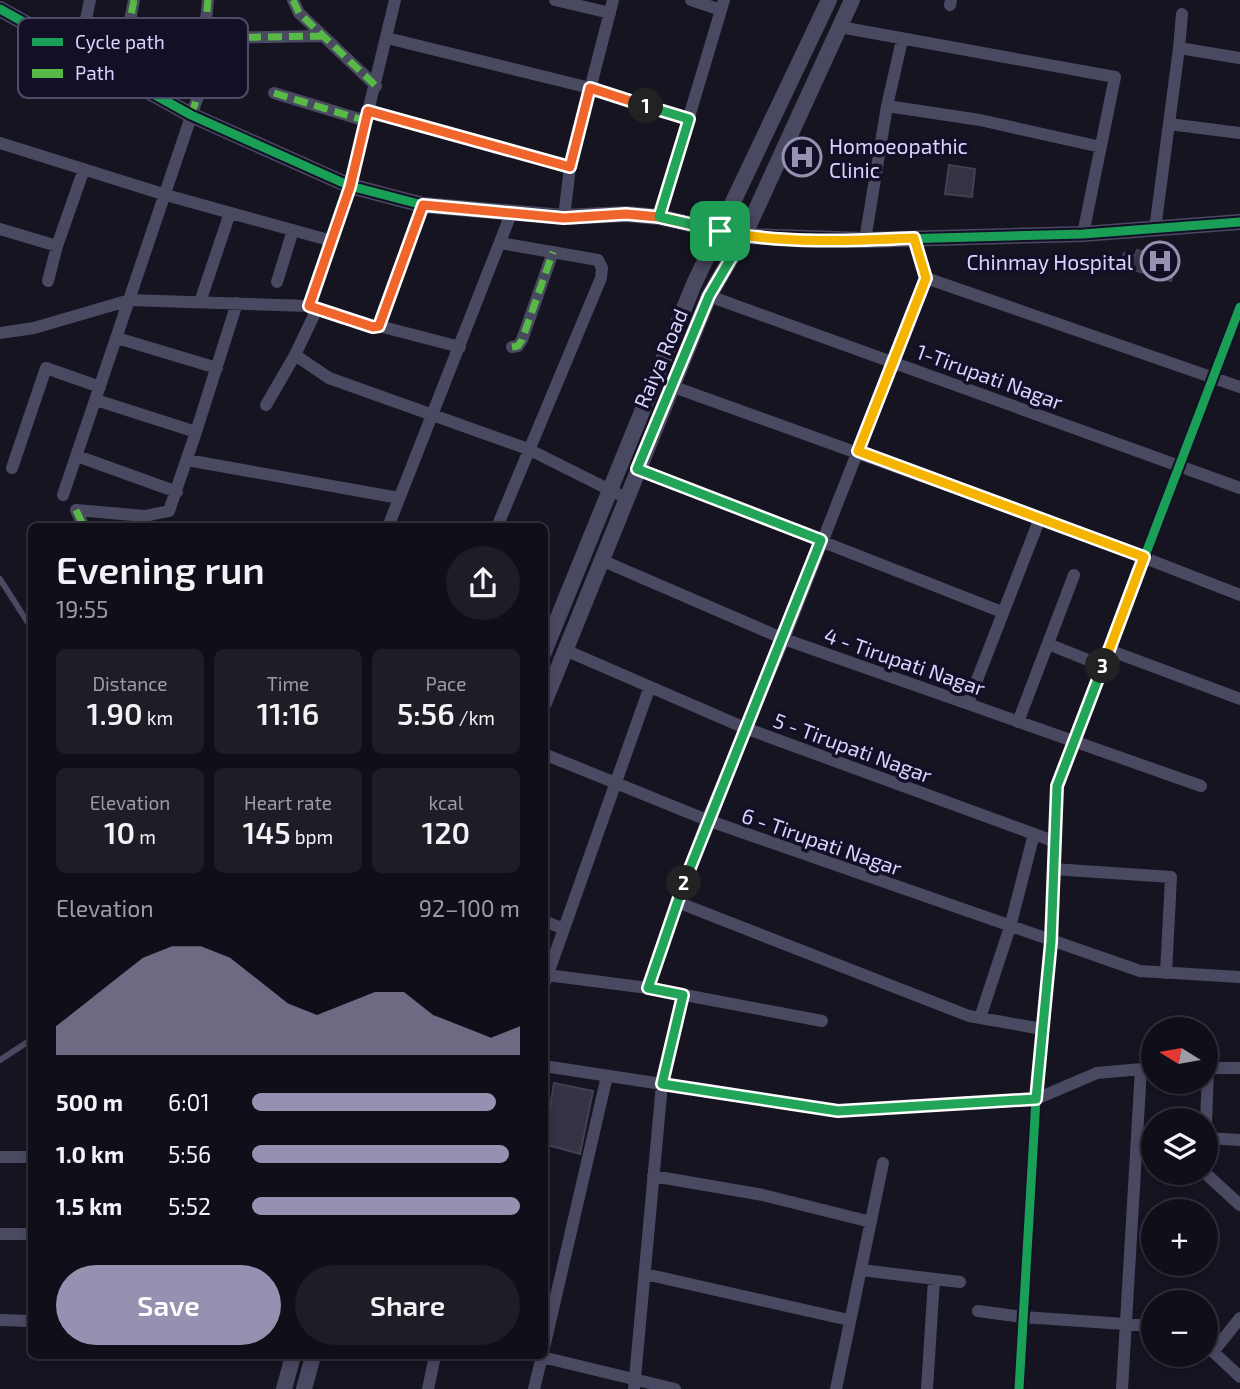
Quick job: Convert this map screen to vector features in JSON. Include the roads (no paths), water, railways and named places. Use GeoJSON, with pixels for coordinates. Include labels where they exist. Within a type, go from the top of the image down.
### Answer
{"type":"FeatureCollection","features":[{"type":"Feature","properties":{"kind":"street"},"geometry":{"type":"LineString","coordinates":[[86,18],[90,0]]}},
{"type":"Feature","properties":{"kind":"street"},"geometry":{"type":"LineString","coordinates":[[130,18],[134,0]]}},
{"type":"Feature","properties":{"kind":"street"},"geometry":{"type":"LineString","coordinates":[[207,18],[208,0]]}},
{"type":"Feature","properties":{"kind":"street"},"geometry":{"type":"LineString","coordinates":[[293,0],[299,13],[376,86]]}},
{"type":"Feature","properties":{"kind":"street"},"geometry":{"type":"LineString","coordinates":[[266,405],[295,355],[313,307],[350,187],[395,0]]}},
{"type":"Feature","properties":{"kind":"street"},"geometry":{"type":"LineString","coordinates":[[555,0],[610,13]]}},
{"type":"Feature","properties":{"kind":"street"},"geometry":{"type":"LineString","coordinates":[[564,218],[570,167],[613,0]]}},
{"type":"Feature","properties":{"kind":"street"},"geometry":{"type":"LineString","coordinates":[[659,217],[723,5],[691,0]]}},
{"type":"Feature","properties":{"kind":"street","name":"Raiya Road"},"geometry":{"type":"LineString","coordinates":[[548,642],[669,343],[829,0]]}},
{"type":"Feature","properties":{"kind":"street","name":"Raiya Road"},"geometry":{"type":"LineString","coordinates":[[548,693],[709,296],[744,236],[852,0]]}},
{"type":"Feature","properties":{"kind":"street"},"geometry":{"type":"LineString","coordinates":[[0,9],[18,19]]}},
{"type":"Feature","properties":{"kind":"street"},"geometry":{"type":"LineString","coordinates":[[1155,229],[1182,14]]}},
{"type":"Feature","properties":{"kind":"street"},"geometry":{"type":"LineString","coordinates":[[840,27],[1115,77],[1083,234]]}},
{"type":"Feature","properties":{"kind":"street"},"geometry":{"type":"LineString","coordinates":[[248,37],[322,36]]}},
{"type":"Feature","properties":{"kind":"street"},"geometry":{"type":"LineString","coordinates":[[387,38],[590,88],[689,119]]}},
{"type":"Feature","properties":{"kind":"street"},"geometry":{"type":"LineString","coordinates":[[865,240],[887,106],[902,40]]}},
{"type":"Feature","properties":{"kind":"street"},"geometry":{"type":"LineString","coordinates":[[1179,48],[1240,58]]}},
{"type":"Feature","properties":{"kind":"street"},"geometry":{"type":"LineString","coordinates":[[274,93],[570,167]]}},
{"type":"Feature","properties":{"kind":"street"},"geometry":{"type":"LineString","coordinates":[[160,98],[191,115],[350,187],[423,205],[564,218],[626,214],[659,217],[744,236],[865,240],[1083,234],[1240,222]]}},
{"type":"Feature","properties":{"kind":"street"},"geometry":{"type":"LineString","coordinates":[[63,495],[197,98]]}},
{"type":"Feature","properties":{"kind":"street"},"geometry":{"type":"LineString","coordinates":[[887,106],[981,120],[1101,147]]}},
{"type":"Feature","properties":{"kind":"street"},"geometry":{"type":"LineString","coordinates":[[1169,124],[1240,133]]}},
{"type":"Feature","properties":{"kind":"street"},"geometry":{"type":"LineString","coordinates":[[0,143],[166,195],[332,241]]}},
{"type":"Feature","properties":{"kind":"street"},"geometry":{"type":"LineString","coordinates":[[48,281],[57,246],[84,169]]}},
{"type":"Feature","properties":{"kind":"street"},"geometry":{"type":"LineString","coordinates":[[379,326],[423,205]]}},
{"type":"Feature","properties":{"kind":"street"},"geometry":{"type":"LineString","coordinates":[[200,302],[230,212]]}},
{"type":"Feature","properties":{"kind":"street"},"geometry":{"type":"LineString","coordinates":[[390,523],[511,214]]}},
{"type":"Feature","properties":{"kind":"street"},"geometry":{"type":"LineString","coordinates":[[0,229],[57,246]]}},
{"type":"Feature","properties":{"kind":"street"},"geometry":{"type":"LineString","coordinates":[[277,282],[293,230]]}},
{"type":"Feature","properties":{"kind":"street"},"geometry":{"type":"LineString","coordinates":[[648,988],[707,820],[784,639],[926,278],[914,238]]}},
{"type":"Feature","properties":{"kind":"street"},"geometry":{"type":"LineString","coordinates":[[499,523],[601,278],[602,268],[598,260],[500,243]]}},
{"type":"Feature","properties":{"kind":"street"},"geometry":{"type":"LineString","coordinates":[[512,348],[522,340],[553,253]]}},
{"type":"Feature","properties":{"kind":"street"},"geometry":{"type":"LineString","coordinates":[[926,278],[1240,387]]}},
{"type":"Feature","properties":{"kind":"street","name":"1-Tirupati Nagar"},"geometry":{"type":"LineString","coordinates":[[709,296],[1180,464],[1240,488]]}},
{"type":"Feature","properties":{"kind":"street"},"geometry":{"type":"LineString","coordinates":[[0,333],[34,328],[130,300],[237,303],[313,307],[373,327],[379,326],[460,347]]}},
{"type":"Feature","properties":{"kind":"street"},"geometry":{"type":"LineString","coordinates":[[82,523],[76,510],[164,514],[174,505],[237,303]]}},
{"type":"Feature","properties":{"kind":"street"},"geometry":{"type":"LineString","coordinates":[[1019,1389],[1036,1099],[1051,942],[1057,786],[1240,307]]}},
{"type":"Feature","properties":{"kind":"street"},"geometry":{"type":"LineString","coordinates":[[117,338],[217,368]]}},
{"type":"Feature","properties":{"kind":"street"},"geometry":{"type":"LineString","coordinates":[[295,355],[329,379],[528,449],[626,498]]}},
{"type":"Feature","properties":{"kind":"street"},"geometry":{"type":"LineString","coordinates":[[12,468],[46,368],[98,394],[195,432]]}},
{"type":"Feature","properties":{"kind":"street"},"geometry":{"type":"LineString","coordinates":[[671,386],[858,451],[1240,595]]}},
{"type":"Feature","properties":{"kind":"street"},"geometry":{"type":"LineString","coordinates":[[76,456],[177,492]]}},
{"type":"Feature","properties":{"kind":"street"},"geometry":{"type":"LineString","coordinates":[[187,460],[400,498]]}},
{"type":"Feature","properties":{"kind":"street"},"geometry":{"type":"LineString","coordinates":[[637,469],[1002,612]]}},
{"type":"Feature","properties":{"kind":"street"},"geometry":{"type":"LineString","coordinates":[[968,703],[1040,518]]}},
{"type":"Feature","properties":{"kind":"street","name":"4 - Tirupati Nagar"},"geometry":{"type":"LineString","coordinates":[[601,560],[784,639],[1201,786]]}},
{"type":"Feature","properties":{"kind":"street"},"geometry":{"type":"LineString","coordinates":[[1018,722],[1074,575]]}},
{"type":"Feature","properties":{"kind":"street"},"geometry":{"type":"LineString","coordinates":[[1048,644],[1103,666]]}},
{"type":"Feature","properties":{"kind":"street","name":"5 - Tirupati Nagar"},"geometry":{"type":"LineString","coordinates":[[565,650],[649,689],[745,728],[1053,841]]}},
{"type":"Feature","properties":{"kind":"street"},"geometry":{"type":"LineString","coordinates":[[1109,650],[1240,699]]}},
{"type":"Feature","properties":{"kind":"street"},"geometry":{"type":"LineString","coordinates":[[548,974],[649,689]]}},
{"type":"Feature","properties":{"kind":"street","name":"6 - Tirupati Nagar"},"geometry":{"type":"LineString","coordinates":[[548,756],[707,820],[1140,971],[1240,978]]}},
{"type":"Feature","properties":{"kind":"street"},"geometry":{"type":"LineString","coordinates":[[980,1018],[1010,927],[1034,834]]}},
{"type":"Feature","properties":{"kind":"street"},"geometry":{"type":"LineString","coordinates":[[1053,869],[1171,877],[1166,973]]}},
{"type":"Feature","properties":{"kind":"street"},"geometry":{"type":"LineString","coordinates":[[677,902],[980,1018],[1042,1029]]}},
{"type":"Feature","properties":{"kind":"street"},"geometry":{"type":"LineString","coordinates":[[548,923],[564,929]]}},
{"type":"Feature","properties":{"kind":"street"},"geometry":{"type":"LineString","coordinates":[[548,980],[648,988],[822,1021]]}},
{"type":"Feature","properties":{"kind":"street"},"geometry":{"type":"LineString","coordinates":[[636,1384],[662,1084],[683,995]]}},
{"type":"Feature","properties":{"kind":"street"},"geometry":{"type":"LineString","coordinates":[[548,1067],[838,1111],[1036,1099],[1097,1073],[1141,1069]]}},
{"type":"Feature","properties":{"kind":"street"},"geometry":{"type":"LineString","coordinates":[[1218,1068],[1240,1068]]}},
{"type":"Feature","properties":{"kind":"street"},"geometry":{"type":"LineString","coordinates":[[548,1325],[607,1076]]}},
{"type":"Feature","properties":{"kind":"street"},"geometry":{"type":"LineString","coordinates":[[1122,1389],[1145,1094]]}},
{"type":"Feature","properties":{"kind":"street"},"geometry":{"type":"LineString","coordinates":[[1218,1139],[1240,1140]]}},
{"type":"Feature","properties":{"kind":"street"},"geometry":{"type":"LineString","coordinates":[[0,1157],[28,1157]]}},
{"type":"Feature","properties":{"kind":"street"},"geometry":{"type":"LineString","coordinates":[[835,1389],[883,1163]]}},
{"type":"Feature","properties":{"kind":"street"},"geometry":{"type":"LineString","coordinates":[[653,1176],[763,1195],[871,1222]]}},
{"type":"Feature","properties":{"kind":"street"},"geometry":{"type":"LineString","coordinates":[[1215,1185],[1240,1205]]}},
{"type":"Feature","properties":{"kind":"street"},"geometry":{"type":"LineString","coordinates":[[0,1234],[28,1234]]}},
{"type":"Feature","properties":{"kind":"street"},"geometry":{"type":"LineString","coordinates":[[861,1270],[960,1282]]}},
{"type":"Feature","properties":{"kind":"street"},"geometry":{"type":"LineString","coordinates":[[645,1274],[849,1320]]}},
{"type":"Feature","properties":{"kind":"street"},"geometry":{"type":"LineString","coordinates":[[927,1389],[934,1280]]}},
{"type":"Feature","properties":{"kind":"street"},"geometry":{"type":"LineString","coordinates":[[978,1311],[1023,1317],[1141,1325]]}},
{"type":"Feature","properties":{"kind":"street"},"geometry":{"type":"LineString","coordinates":[[1218,1339],[1240,1318]]}},
{"type":"Feature","properties":{"kind":"street"},"geometry":{"type":"LineString","coordinates":[[0,1320],[28,1321]]}},
{"type":"Feature","properties":{"kind":"street"},"geometry":{"type":"LineString","coordinates":[[548,1356],[636,1384],[675,1389]]}},
{"type":"Feature","properties":{"kind":"street"},"geometry":{"type":"LineString","coordinates":[[1218,1356],[1240,1377]]}},
{"type":"Feature","properties":{"kind":"street"},"geometry":{"type":"LineString","coordinates":[[284,1389],[292,1359]]}},
{"type":"Feature","properties":{"kind":"street"},"geometry":{"type":"LineString","coordinates":[[304,1389],[312,1359]]}},
{"type":"Feature","properties":{"kind":"street"},"geometry":{"type":"LineString","coordinates":[[428,1389],[434,1359]]}},
{"type":"Feature","properties":{"kind":"street"},"geometry":{"type":"LineString","coordinates":[[534,1389],[540,1359]]}},
{"type":"Feature","properties":{"kind":"lane"},"geometry":{"type":"LineString","coordinates":[[0,579],[28,623]]}},
{"type":"Feature","properties":{"kind":"lane"},"geometry":{"type":"LineString","coordinates":[[0,1060],[28,1042]]}},
{"type":"Feature","properties":{"kind":"place","name":"Homoeopathic Clinic"},"geometry":{"type":"Point","coordinates":[802,157]}},
{"type":"Feature","properties":{"kind":"place","name":"Chinmay Hospital"},"geometry":{"type":"Point","coordinates":[1160,261]}}]}
